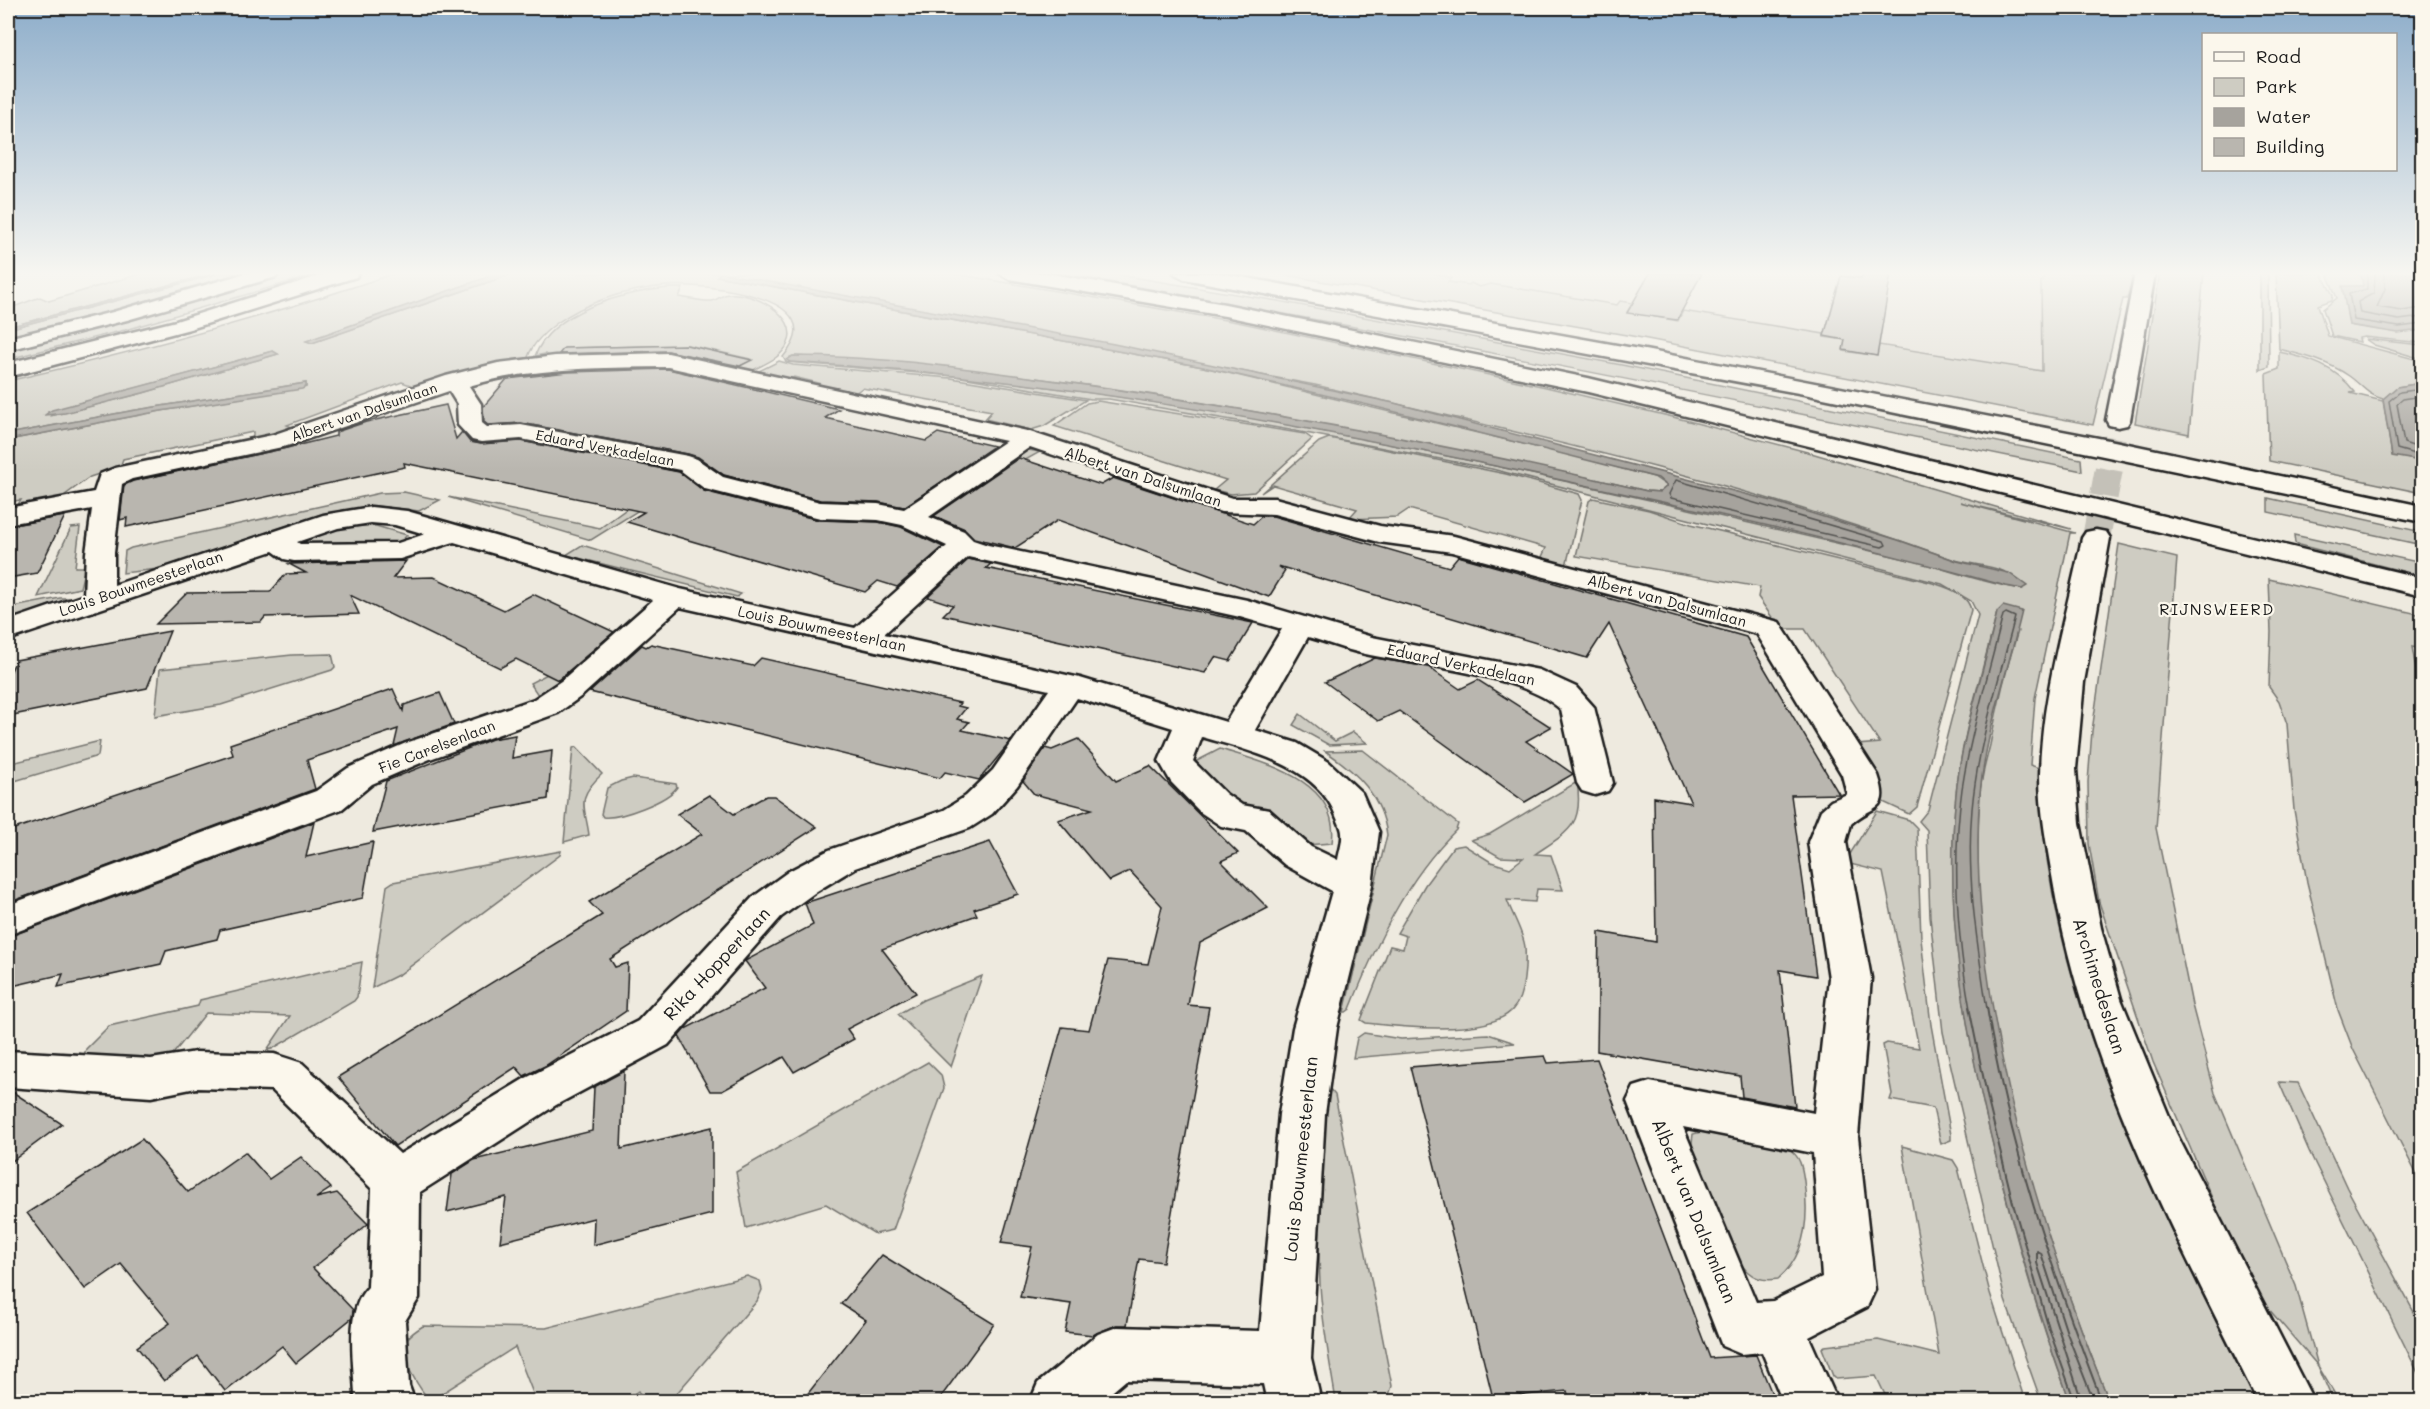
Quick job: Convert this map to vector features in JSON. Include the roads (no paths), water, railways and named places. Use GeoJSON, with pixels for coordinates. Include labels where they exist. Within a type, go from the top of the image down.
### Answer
{"type":"FeatureCollection","features":[{"type":"Feature","properties":{"kind":"main road"},"geometry":{"type":"LineString","coordinates":[[8,344],[29,339]]}},
{"type":"Feature","properties":{"kind":"main road"},"geometry":{"type":"LineString","coordinates":[[8,370],[127,339]]}},
{"type":"Feature","properties":{"kind":"main road"},"geometry":{"type":"LineString","coordinates":[[1365,339],[1588,385],[2422,587]]}},
{"type":"Feature","properties":{"kind":"main road"},"geometry":{"type":"LineString","coordinates":[[1547,339],[2043,433],[2422,514]]}},
{"type":"Feature","properties":{"kind":"main road"},"geometry":{"type":"LineString","coordinates":[[2118,420],[2133,339]]}},
{"type":"Feature","properties":{"kind":"main road","name":"Albert van Dalsumlaan"},"geometry":{"type":"LineString","coordinates":[[99,598],[100,553],[109,480],[124,473],[278,441],[454,381],[529,365],[668,360],[1028,438],[1230,506],[1275,506],[1379,534],[1454,544],[1768,628],[1860,775],[1865,790],[1864,801],[1844,810],[1834,819],[1827,842],[1850,978],[1843,1030],[1835,1137],[1849,1290],[1777,1326],[1741,1328],[1650,1101],[1835,1137]]}},
{"type":"Feature","properties":{"kind":"main road","name":"Eduard Verkadelaan"},"geometry":{"type":"LineString","coordinates":[[454,381],[469,404],[470,425],[483,442],[521,432],[688,464],[714,483],[820,510],[878,512],[909,518],[954,537],[963,546],[1247,609],[1299,627],[1367,645],[1528,678],[1548,685],[1564,694],[1577,707],[1595,783]]}},
{"type":"Feature","properties":{"kind":"main road"},"geometry":{"type":"LineString","coordinates":[[909,518],[1028,438]]}},
{"type":"Feature","properties":{"kind":"main road"},"geometry":{"type":"LineString","coordinates":[[8,516],[107,498]]}},
{"type":"Feature","properties":{"kind":"main road","name":"Louis Bouwmeesterlaan"},"geometry":{"type":"LineString","coordinates":[[8,631],[275,538],[294,553],[400,551],[452,534],[674,597],[863,637],[1069,685],[1285,751],[1317,770],[1336,786],[1349,802],[1361,832],[1353,885],[1315,1028],[1302,1114],[1289,1380]]}},
{"type":"Feature","properties":{"kind":"main road","name":"Archimedeslaan"},"geometry":{"type":"LineString","coordinates":[[2096,538],[2066,703],[2058,770],[2073,901],[2089,963],[2123,1063],[2168,1164],[2287,1401]]}},
{"type":"Feature","properties":{"kind":"main road"},"geometry":{"type":"LineString","coordinates":[[863,637],[963,546]]}},
{"type":"Feature","properties":{"kind":"main road","name":"Fie Carelsenlaan"},"geometry":{"type":"LineString","coordinates":[[8,920],[329,800],[360,776],[418,751],[546,706],[572,688],[674,597]]}},
{"type":"Feature","properties":{"kind":"main road"},"geometry":{"type":"LineString","coordinates":[[1235,735],[1299,627]]}},
{"type":"Feature","properties":{"kind":"main road","name":"Rika Hopperlaan"},"geometry":{"type":"LineString","coordinates":[[396,1181],[540,1092],[653,1033],[767,908],[803,881],[842,860],[957,819],[979,806],[1005,778],[1069,685]]}},
{"type":"Feature","properties":{"kind":"main road"},"geometry":{"type":"LineString","coordinates":[[1193,723],[1180,747],[1176,761],[1183,774],[1220,808],[1234,817],[1256,819],[1298,856],[1353,885]]}},
{"type":"Feature","properties":{"kind":"main road"},"geometry":{"type":"LineString","coordinates":[[8,1069],[151,1078],[196,1070],[274,1072],[285,1076],[396,1181],[393,1298],[378,1312],[382,1395],[388,1401]]}},
{"type":"Feature","properties":{"kind":"main road"},"geometry":{"type":"LineString","coordinates":[[1777,1326],[1811,1401]]}},
{"type":"Feature","properties":{"kind":"main road"},"geometry":{"type":"LineString","coordinates":[[1058,1401],[1117,1353],[1289,1380]]}},
{"type":"Feature","properties":{"kind":"water"},"geometry":{"type":"Polygon","coordinates":[[[312,339],[324,339],[312,343],[306,341],[312,339]]]}},
{"type":"Feature","properties":{"kind":"water"},"geometry":{"type":"Polygon","coordinates":[[[1052,339],[1085,339],[1114,344],[1394,403],[1772,501],[1957,561],[2009,573],[2027,586],[2022,589],[2006,586],[1828,540],[1588,486],[1253,419],[976,378],[787,360],[793,356],[873,359],[1034,378],[1180,399],[1381,434],[1647,491],[1660,492],[1667,486],[1658,478],[1368,405],[1203,367],[1052,339]]]}},
{"type":"Feature","properties":{"kind":"water"},"geometry":{"type":"Polygon","coordinates":[[[273,351],[278,354],[143,393],[65,413],[45,415],[52,410],[273,351]]]}},
{"type":"Feature","properties":{"kind":"water"},"geometry":{"type":"Polygon","coordinates":[[[306,383],[306,387],[302,389],[161,411],[8,440],[8,434],[130,411],[306,383]]]}},
{"type":"Feature","properties":{"kind":"water"},"geometry":{"type":"Polygon","coordinates":[[[2422,383],[2422,475],[2418,474],[2415,460],[2392,456],[2383,399],[2397,387],[2422,383]]]}},
{"type":"Feature","properties":{"kind":"water"},"geometry":{"type":"Polygon","coordinates":[[[2003,606],[2022,611],[1992,724],[1980,793],[1979,881],[1987,969],[2007,1080],[2035,1189],[2069,1296],[2109,1401],[2070,1401],[2048,1339],[2010,1213],[1994,1149],[1974,1061],[1960,973],[1953,884],[1956,794],[1968,725],[1997,612],[2003,606]]]}},
{"type":"Feature","properties":{"kind":"tunnel"},"geometry":{"type":"LineString","coordinates":[[2111,459],[2118,420]]}},
{"type":"Feature","properties":{"kind":"tunnel"},"geometry":{"type":"LineString","coordinates":[[2096,538],[2111,458]]}},
{"type":"Feature","properties":{"kind":"district","name":"RIJNSWEERD"},"geometry":{"type":"Point","coordinates":[2217,609]}}]}
